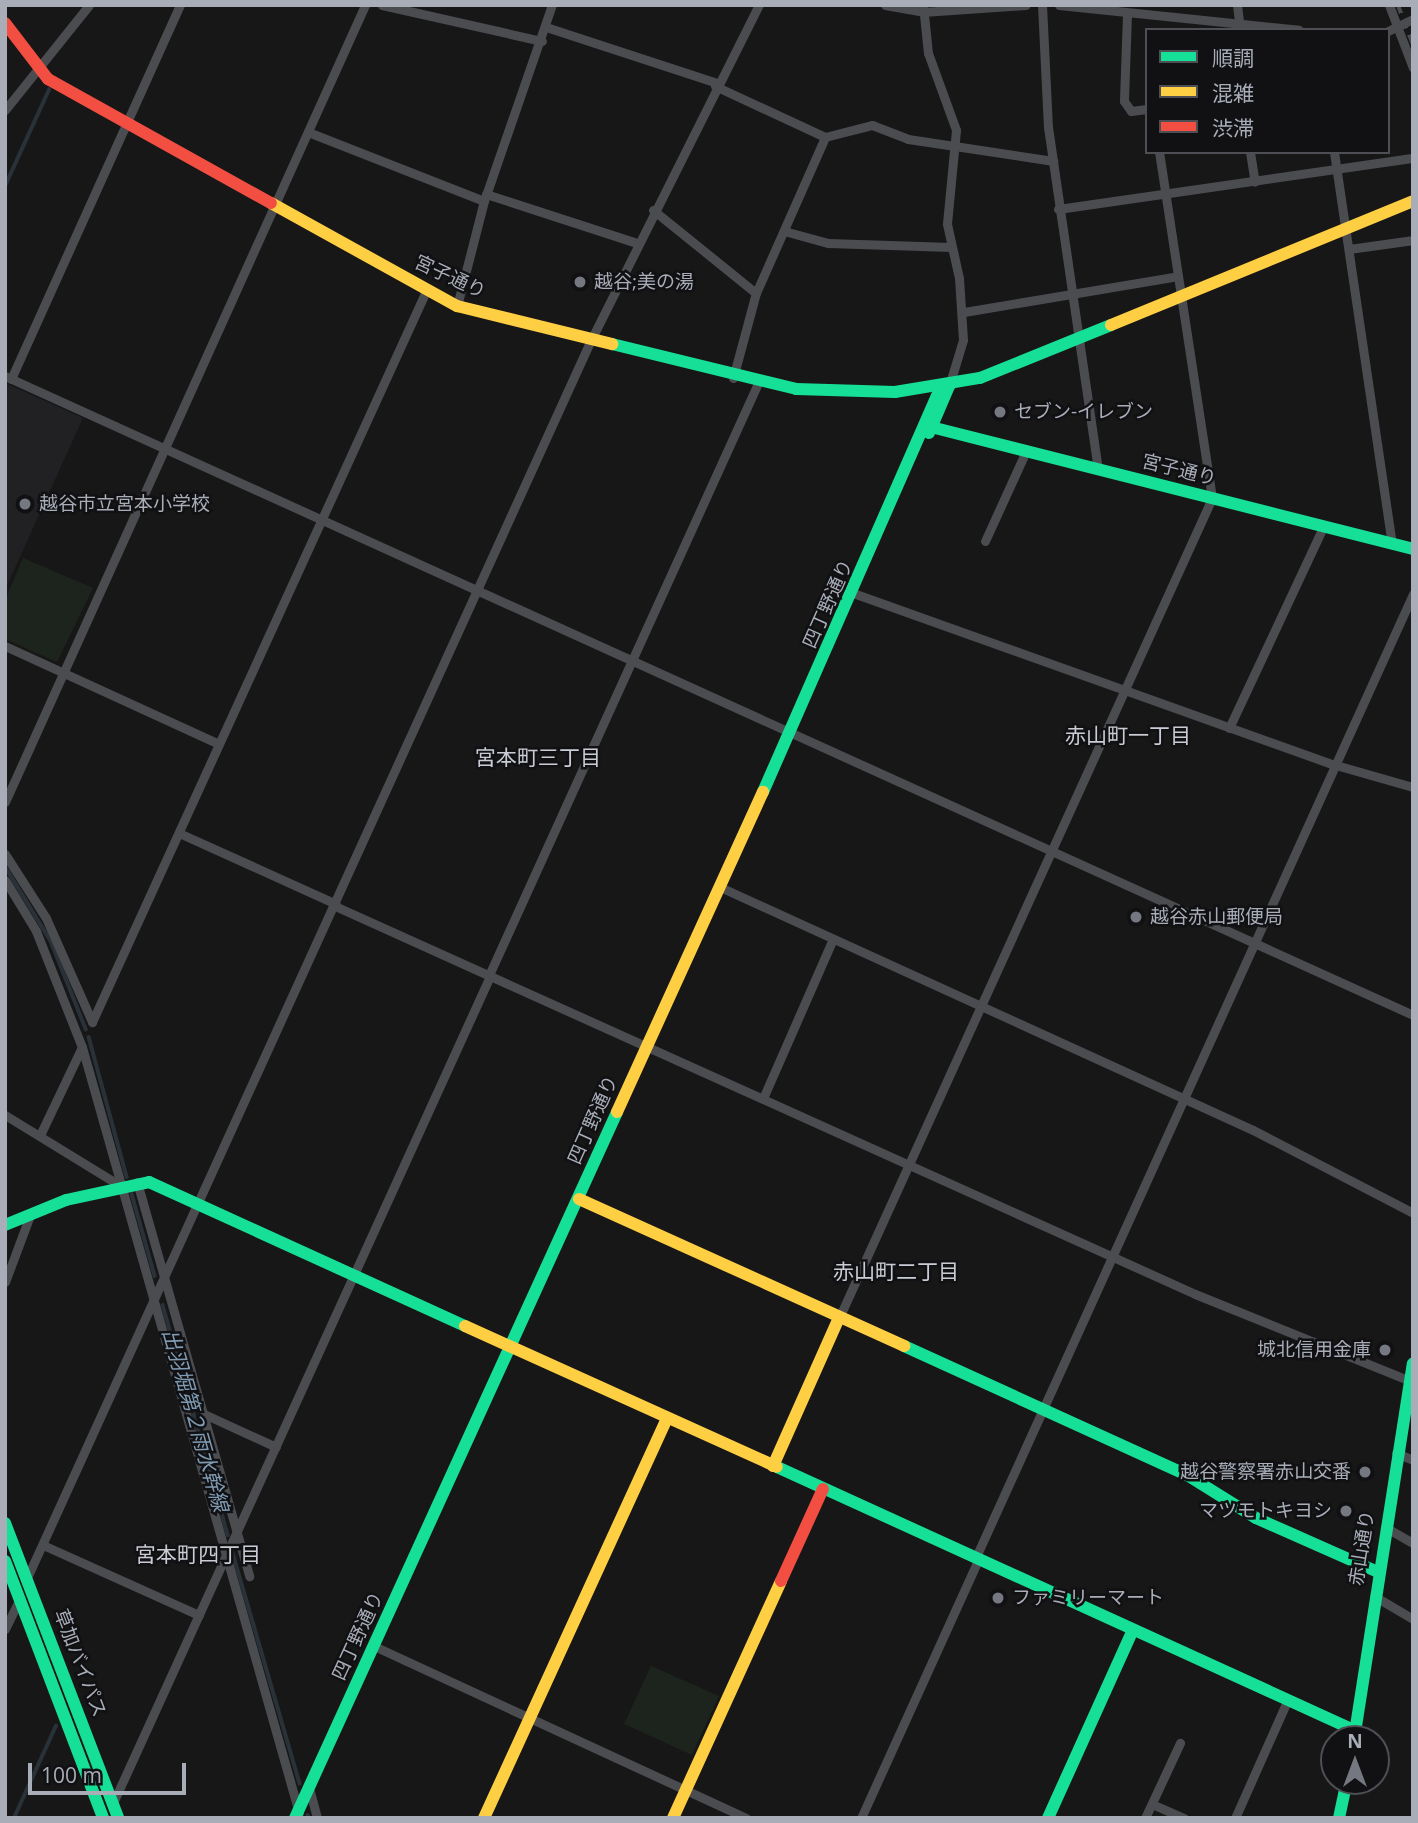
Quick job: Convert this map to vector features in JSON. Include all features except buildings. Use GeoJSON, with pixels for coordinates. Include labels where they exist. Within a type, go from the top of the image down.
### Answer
{"type":"FeatureCollection","features":[{"type":"Feature","properties":{"kind":"main road","name":"宮子通り"},"geometry":{"type":"LineString","coordinates":[[5,23],[36,72],[457,306],[758,383],[851,393],[948,386],[1078,341],[1413,201]]}},
{"type":"Feature","properties":{"kind":"main road","name":"四丁野通り"},"geometry":{"type":"LineString","coordinates":[[924,437],[935,428],[948,386]]}},
{"type":"Feature","properties":{"kind":"main road","name":"四丁野通り"},"geometry":{"type":"LineString","coordinates":[[298,1815],[792,732],[924,437],[937,396],[948,386]]}},
{"type":"Feature","properties":{"kind":"main road","name":"宮子通り"},"geometry":{"type":"LineString","coordinates":[[935,428],[1413,549]]}},
{"type":"Feature","properties":{"kind":"main road"},"geometry":{"type":"LineString","coordinates":[[5,1225],[137,1182],[200,1205],[1133,1630],[1335,1725]]}},
{"type":"Feature","properties":{"kind":"main road"},"geometry":{"type":"LineString","coordinates":[[579,1199],[1041,1409],[1378,1572]]}},
{"type":"Feature","properties":{"kind":"main road"},"geometry":{"type":"LineString","coordinates":[[773,1466],[839,1318]]}},
{"type":"Feature","properties":{"kind":"main road","name":"赤山通り"},"geometry":{"type":"LineString","coordinates":[[1356,1725],[1396,1453],[1413,1364]]}},
{"type":"Feature","properties":{"kind":"main road"},"geometry":{"type":"LineString","coordinates":[[484,1818],[667,1418]]}},
{"type":"Feature","properties":{"kind":"main road"},"geometry":{"type":"LineString","coordinates":[[673,1818],[822,1489]]}},
{"type":"Feature","properties":{"kind":"main road","name":"草加バイパス"},"geometry":{"type":"LineString","coordinates":[[5,1523],[118,1818]]}},
{"type":"Feature","properties":{"kind":"main road","name":"草加バイパス"},"geometry":{"type":"LineString","coordinates":[[5,1561],[103,1818]]}},
{"type":"Feature","properties":{"kind":"main road"},"geometry":{"type":"LineString","coordinates":[[1048,1818],[1133,1630]]}},
{"type":"Feature","properties":{"kind":"main road"},"geometry":{"type":"LineString","coordinates":[[1339,1818],[1344,1795]]}},
{"type":"Feature","properties":{"kind":"street"},"geometry":{"type":"LineString","coordinates":[[5,110],[89,5]]}},
{"type":"Feature","properties":{"kind":"street"},"geometry":{"type":"LineString","coordinates":[[5,802],[365,5]]}},
{"type":"Feature","properties":{"kind":"street"},"geometry":{"type":"LineString","coordinates":[[382,5],[542,41]]}},
{"type":"Feature","properties":{"kind":"street"},"geometry":{"type":"LineString","coordinates":[[457,306],[485,197],[542,41],[552,5]]}},
{"type":"Feature","properties":{"kind":"street"},"geometry":{"type":"LineString","coordinates":[[5,1629],[590,342],[653,210],[759,5]]}},
{"type":"Feature","properties":{"kind":"street"},"geometry":{"type":"LineString","coordinates":[[885,5],[923,9],[1026,5]]}},
{"type":"Feature","properties":{"kind":"street"},"geometry":{"type":"LineString","coordinates":[[1042,5],[1058,209],[1098,469]]}},
{"type":"Feature","properties":{"kind":"street"},"geometry":{"type":"LineString","coordinates":[[1059,5],[1127,14],[1138,10],[1275,28]]}},
{"type":"Feature","properties":{"kind":"street"},"geometry":{"type":"LineString","coordinates":[[1237,5],[1239,25]]}},
{"type":"Feature","properties":{"kind":"street"},"geometry":{"type":"LineString","coordinates":[[1389,5],[1393,29],[1413,68]]}},
{"type":"Feature","properties":{"kind":"street"},"geometry":{"type":"LineString","coordinates":[[176,7],[8,377],[1413,1016]]}},
{"type":"Feature","properties":{"kind":"street","name":"四丁野通り"},"geometry":{"type":"LineString","coordinates":[[923,9],[925,43],[947,91],[957,148],[947,224],[964,312],[961,357],[948,386]]}},
{"type":"Feature","properties":{"kind":"street"},"geometry":{"type":"LineString","coordinates":[[1127,14],[1124,101],[1131,111],[1145,109]]}},
{"type":"Feature","properties":{"kind":"street"},"geometry":{"type":"LineString","coordinates":[[1393,29],[1413,19]]}},
{"type":"Feature","properties":{"kind":"street"},"geometry":{"type":"LineString","coordinates":[[546,27],[716,85],[825,137],[872,125],[957,148],[1053,161]]}},
{"type":"Feature","properties":{"kind":"street"},"geometry":{"type":"LineString","coordinates":[[309,132],[485,197],[637,243]]}},
{"type":"Feature","properties":{"kind":"street"},"geometry":{"type":"LineString","coordinates":[[733,378],[756,293],[825,137]]}},
{"type":"Feature","properties":{"kind":"street"},"geometry":{"type":"LineString","coordinates":[[839,1318],[1212,498],[1159,154]]}},
{"type":"Feature","properties":{"kind":"street"},"geometry":{"type":"LineString","coordinates":[[1250,154],[1255,182]]}},
{"type":"Feature","properties":{"kind":"street"},"geometry":{"type":"LineString","coordinates":[[1334,154],[1392,543]]}},
{"type":"Feature","properties":{"kind":"street"},"geometry":{"type":"LineString","coordinates":[[1058,209],[1413,158]]}},
{"type":"Feature","properties":{"kind":"street"},"geometry":{"type":"LineString","coordinates":[[653,210],[756,293]]}},
{"type":"Feature","properties":{"kind":"street"},"geometry":{"type":"LineString","coordinates":[[784,231],[828,243],[951,247]]}},
{"type":"Feature","properties":{"kind":"street"},"geometry":{"type":"LineString","coordinates":[[1349,249],[1413,240]]}},
{"type":"Feature","properties":{"kind":"street"},"geometry":{"type":"LineString","coordinates":[[964,312],[1178,276]]}},
{"type":"Feature","properties":{"kind":"street"},"geometry":{"type":"LineString","coordinates":[[5,854],[46,918],[92,1022],[426,291]]}},
{"type":"Feature","properties":{"kind":"street"},"geometry":{"type":"LineString","coordinates":[[113,1804],[758,383]]}},
{"type":"Feature","properties":{"kind":"street"},"geometry":{"type":"LineString","coordinates":[[985,541],[1026,451]]}},
{"type":"Feature","properties":{"kind":"street"},"geometry":{"type":"LineString","coordinates":[[1229,728],[1324,527]]}},
{"type":"Feature","properties":{"kind":"street"},"geometry":{"type":"LineString","coordinates":[[853,593],[1332,764],[1413,787]]}},
{"type":"Feature","properties":{"kind":"street"},"geometry":{"type":"LineString","coordinates":[[861,1818],[1041,1409],[1252,941],[1413,594]]}},
{"type":"Feature","properties":{"kind":"street"},"geometry":{"type":"LineString","coordinates":[[5,646],[219,744]]}},
{"type":"Feature","properties":{"kind":"street"},"geometry":{"type":"LineString","coordinates":[[179,833],[1335,1355],[1410,1381]]}},
{"type":"Feature","properties":{"kind":"street"},"geometry":{"type":"LineString","coordinates":[[5,880],[36,931],[82,1047],[298,1815]]}},
{"type":"Feature","properties":{"kind":"street"},"geometry":{"type":"LineString","coordinates":[[720,887],[1182,1098],[1413,1213]]}},
{"type":"Feature","properties":{"kind":"street"},"geometry":{"type":"LineString","coordinates":[[764,1096],[833,939]]}},
{"type":"Feature","properties":{"kind":"street"},"geometry":{"type":"LineString","coordinates":[[40,1135],[82,1047]]}},
{"type":"Feature","properties":{"kind":"street"},"geometry":{"type":"LineString","coordinates":[[5,1115],[121,1186]]}},
{"type":"Feature","properties":{"kind":"street"},"geometry":{"type":"LineString","coordinates":[[137,1182],[249,1576]]}},
{"type":"Feature","properties":{"kind":"street"},"geometry":{"type":"LineString","coordinates":[[5,1282],[30,1215]]}},
{"type":"Feature","properties":{"kind":"street"},"geometry":{"type":"LineString","coordinates":[[204,1414],[276,1447]]}},
{"type":"Feature","properties":{"kind":"street"},"geometry":{"type":"LineString","coordinates":[[1396,1453],[1413,1460]]}},
{"type":"Feature","properties":{"kind":"street"},"geometry":{"type":"LineString","coordinates":[[1385,1527],[1413,1543]]}},
{"type":"Feature","properties":{"kind":"street"},"geometry":{"type":"LineString","coordinates":[[43,1545],[199,1615]]}},
{"type":"Feature","properties":{"kind":"street"},"geometry":{"type":"LineString","coordinates":[[1374,1596],[1413,1619]]}},
{"type":"Feature","properties":{"kind":"street"},"geometry":{"type":"LineString","coordinates":[[374,1646],[529,1720],[746,1818]]}},
{"type":"Feature","properties":{"kind":"street"},"geometry":{"type":"LineString","coordinates":[[1235,1818],[1287,1701]]}},
{"type":"Feature","properties":{"kind":"street"},"geometry":{"type":"LineString","coordinates":[[1145,1818],[1180,1743]]}},
{"type":"Feature","properties":{"kind":"street"},"geometry":{"type":"LineString","coordinates":[[309,1788],[317,1818]]}},
{"type":"Feature","properties":{"kind":"street"},"geometry":{"type":"LineString","coordinates":[[1152,1804],[1184,1818]]}},
{"type":"Feature","properties":{"kind":"shaded area","name":"越谷市立宮本小学校"},"geometry":{"type":"Polygon","coordinates":[[[5,383],[83,418],[5,590],[5,383]]]}},
{"type":"Feature","properties":{"kind":"shaded area"},"geometry":{"type":"Polygon","coordinates":[[[23,558],[93,588],[57,662],[5,639],[5,600],[23,558]]]}},
{"type":"Feature","properties":{"kind":"shaded area"},"geometry":{"type":"Polygon","coordinates":[[[651,1666],[719,1696],[692,1755],[624,1724],[651,1666]]]}},
{"type":"Feature","properties":{"kind":"waterway"},"geometry":{"type":"LineString","coordinates":[[5,186],[49,90]]}},
{"type":"Feature","properties":{"kind":"waterway","name":"出羽堀第２雨水幹線"},"geometry":{"type":"LineString","coordinates":[[5,866],[51,941],[86,1029]]}},
{"type":"Feature","properties":{"kind":"waterway","name":"出羽堀第２雨水幹線"},"geometry":{"type":"LineString","coordinates":[[89,1037],[127,1177]]}},
{"type":"Feature","properties":{"kind":"waterway","name":"出羽堀第２雨水幹線"},"geometry":{"type":"LineString","coordinates":[[132,1194],[155,1276]]}},
{"type":"Feature","properties":{"kind":"waterway","name":"出羽堀第２雨水幹線"},"geometry":{"type":"LineString","coordinates":[[163,1305],[228,1535]]}},
{"type":"Feature","properties":{"kind":"waterway","name":"出羽堀第２雨水幹線"},"geometry":{"type":"LineString","coordinates":[[233,1553],[300,1783]]}},
{"type":"Feature","properties":{"kind":"waterway"},"geometry":{"type":"LineString","coordinates":[[14,1818],[56,1726]]}},
{"type":"Feature","properties":{"kind":"railway"},"geometry":{"type":"LineString","coordinates":[[1398,5],[1413,44]]}},
{"type":"Feature","properties":{"kind":"traffic: fast"},"geometry":{"type":"LineString","coordinates":[[612,344],[796,389],[895,392],[980,378],[1111,325]]}},
{"type":"Feature","properties":{"kind":"traffic: fast"},"geometry":{"type":"LineString","coordinates":[[929,433],[949,386]]}},
{"type":"Feature","properties":{"kind":"traffic: fast"},"geometry":{"type":"LineString","coordinates":[[763,792],[937,396],[949,386]]}},
{"type":"Feature","properties":{"kind":"traffic: fast"},"geometry":{"type":"LineString","coordinates":[[935,428],[1413,549]]}},
{"type":"Feature","properties":{"kind":"traffic: fast"},"geometry":{"type":"LineString","coordinates":[[295,1818],[617,1112]]}},
{"type":"Feature","properties":{"kind":"traffic: fast"},"geometry":{"type":"LineString","coordinates":[[5,1225],[66,1200],[149,1182],[465,1326]]}},
{"type":"Feature","properties":{"kind":"traffic: fast"},"geometry":{"type":"LineString","coordinates":[[904,1346],[1187,1475],[1256,1518],[1378,1572]]}},
{"type":"Feature","properties":{"kind":"traffic: fast"},"geometry":{"type":"LineString","coordinates":[[1356,1725],[1413,1364]]}},
{"type":"Feature","properties":{"kind":"traffic: fast"},"geometry":{"type":"LineString","coordinates":[[777,1467],[1343,1725]]}},
{"type":"Feature","properties":{"kind":"traffic: fast"},"geometry":{"type":"LineString","coordinates":[[5,1523],[118,1818]]}},
{"type":"Feature","properties":{"kind":"traffic: fast"},"geometry":{"type":"LineString","coordinates":[[5,1561],[103,1818]]}},
{"type":"Feature","properties":{"kind":"traffic: fast"},"geometry":{"type":"LineString","coordinates":[[1048,1818],[1133,1630]]}},
{"type":"Feature","properties":{"kind":"traffic: fast"},"geometry":{"type":"LineString","coordinates":[[1339,1818],[1344,1795]]}},
{"type":"Feature","properties":{"kind":"traffic: slow"},"geometry":{"type":"LineString","coordinates":[[1111,325],[1413,201]]}},
{"type":"Feature","properties":{"kind":"traffic: slow"},"geometry":{"type":"LineString","coordinates":[[271,203],[457,306],[612,344]]}},
{"type":"Feature","properties":{"kind":"traffic: slow"},"geometry":{"type":"LineString","coordinates":[[617,1112],[763,792]]}},
{"type":"Feature","properties":{"kind":"traffic: slow"},"geometry":{"type":"LineString","coordinates":[[579,1199],[904,1346]]}},
{"type":"Feature","properties":{"kind":"traffic: slow"},"geometry":{"type":"LineString","coordinates":[[773,1466],[839,1318]]}},
{"type":"Feature","properties":{"kind":"traffic: slow"},"geometry":{"type":"LineString","coordinates":[[465,1326],[777,1467]]}},
{"type":"Feature","properties":{"kind":"traffic: slow"},"geometry":{"type":"LineString","coordinates":[[484,1818],[667,1418]]}},
{"type":"Feature","properties":{"kind":"traffic: slow"},"geometry":{"type":"LineString","coordinates":[[673,1818],[781,1581]]}},
{"type":"Feature","properties":{"kind":"traffic: jam"},"geometry":{"type":"LineString","coordinates":[[5,23],[48,79],[271,203]]}},
{"type":"Feature","properties":{"kind":"traffic: jam"},"geometry":{"type":"LineString","coordinates":[[781,1581],[823,1489]]}},
{"type":"Feature","properties":{"kind":"place","name":"越谷;美の湯"},"geometry":{"type":"Point","coordinates":[580,282]}},
{"type":"Feature","properties":{"kind":"place","name":"セブン-イレブン"},"geometry":{"type":"Point","coordinates":[1000,412]}},
{"type":"Feature","properties":{"kind":"place","name":"越谷市立宮本小学校"},"geometry":{"type":"Point","coordinates":[25,504]}},
{"type":"Feature","properties":{"kind":"place","name":"越谷赤山郵便局"},"geometry":{"type":"Point","coordinates":[1136,917]}},
{"type":"Feature","properties":{"kind":"place","name":"城北信用金庫"},"geometry":{"type":"Point","coordinates":[1385,1350]}},
{"type":"Feature","properties":{"kind":"place","name":"越谷警察署赤山交番"},"geometry":{"type":"Point","coordinates":[1365,1472]}},
{"type":"Feature","properties":{"kind":"place","name":"マツモトキヨシ"},"geometry":{"type":"Point","coordinates":[1346,1511]}},
{"type":"Feature","properties":{"kind":"place","name":"ファミリーマート"},"geometry":{"type":"Point","coordinates":[998,1598]}},
{"type":"Feature","properties":{"kind":"district","name":"赤山町一丁目"},"geometry":{"type":"Point","coordinates":[1128,735]}},
{"type":"Feature","properties":{"kind":"district","name":"宮本町三丁目"},"geometry":{"type":"Point","coordinates":[538,757]}},
{"type":"Feature","properties":{"kind":"district","name":"赤山町二丁目"},"geometry":{"type":"Point","coordinates":[896,1271]}},
{"type":"Feature","properties":{"kind":"district","name":"宮本町四丁目"},"geometry":{"type":"Point","coordinates":[198,1554]}}]}
